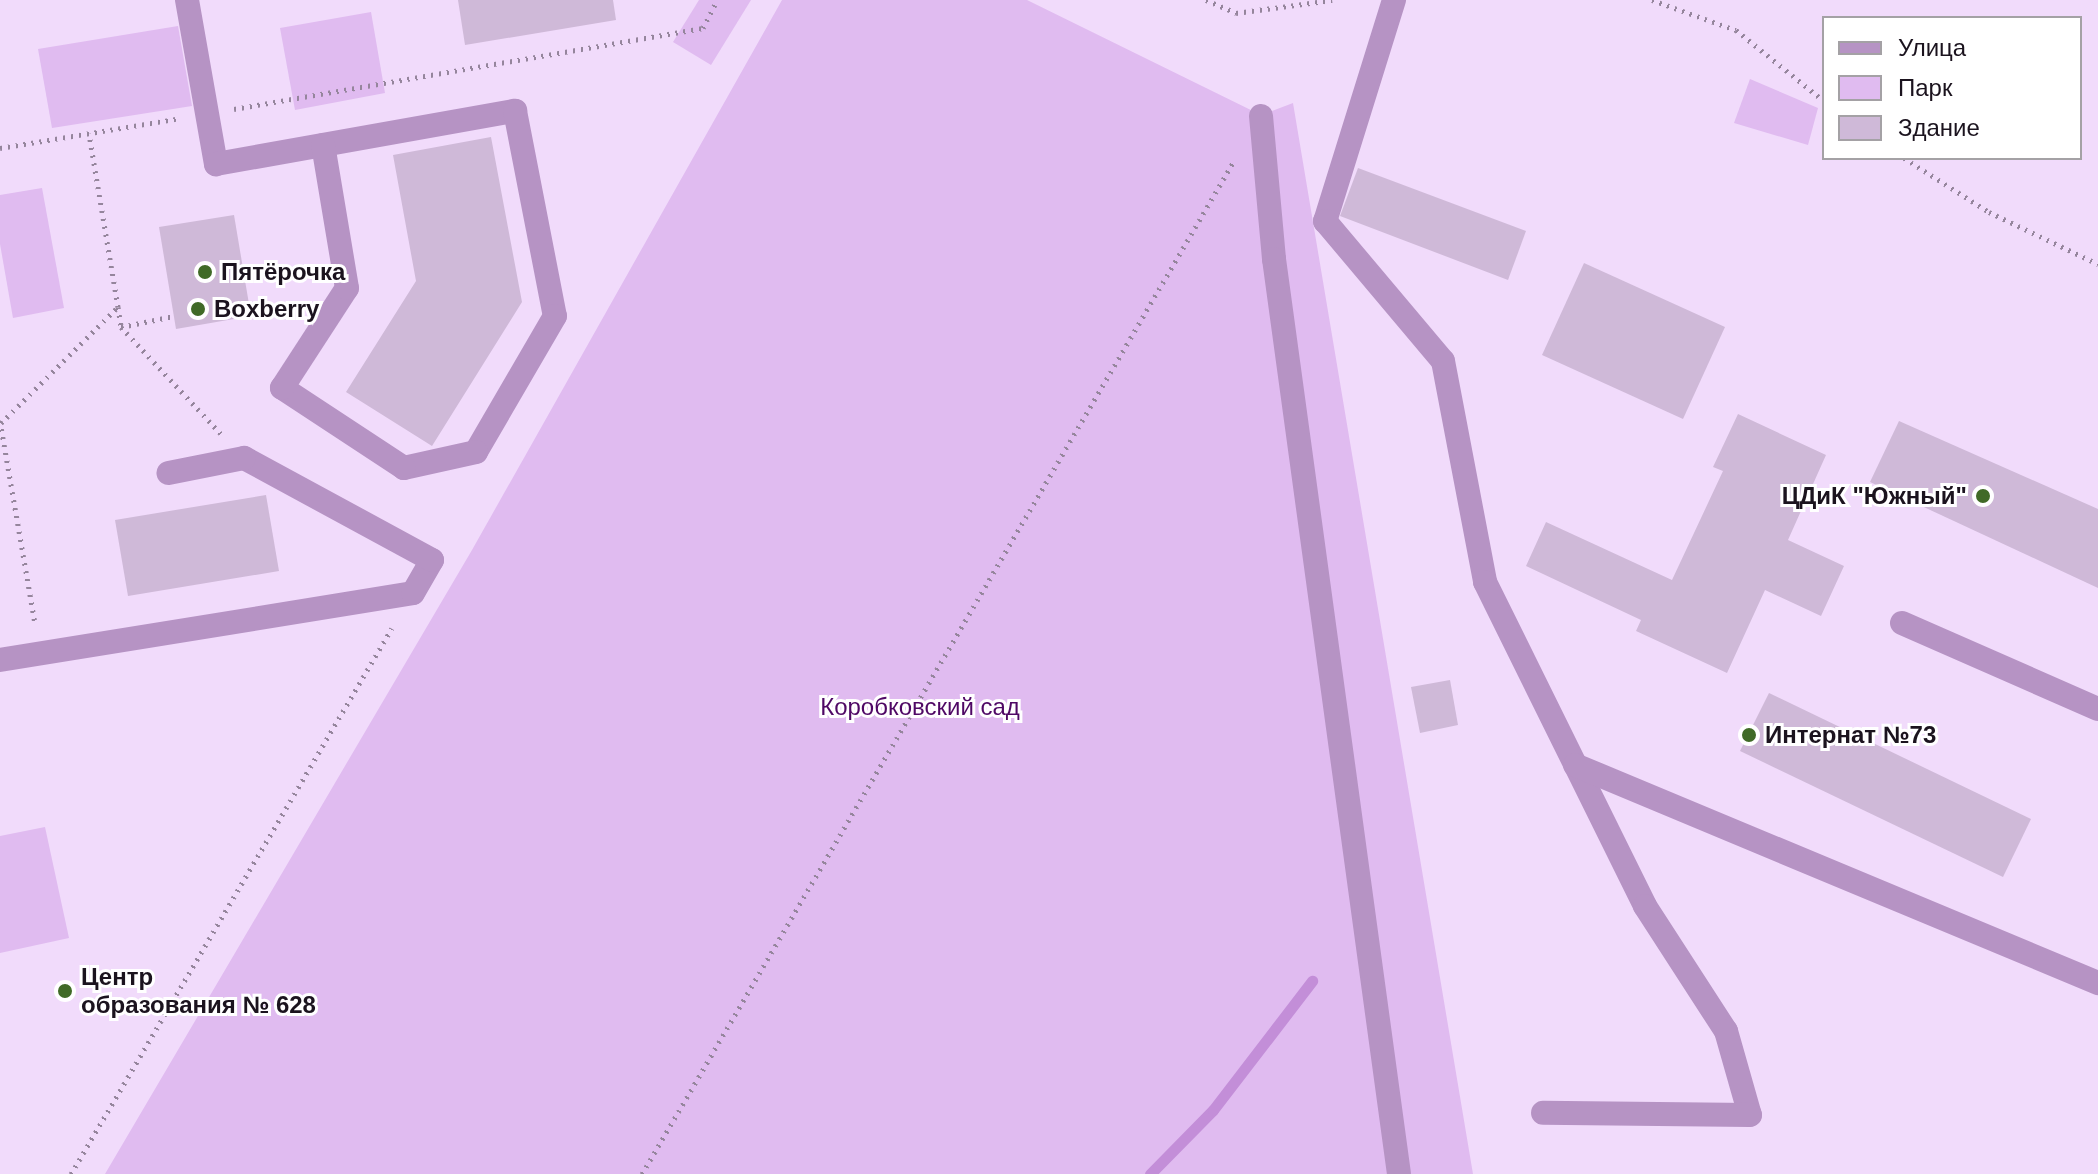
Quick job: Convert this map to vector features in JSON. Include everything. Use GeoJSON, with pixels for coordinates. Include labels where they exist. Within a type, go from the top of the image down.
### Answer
{"type":"FeatureCollection","features":[{"type":"Feature","properties":{"kind":"lane"},"geometry":{"type":"LineString","coordinates":[[187,0],[216,164],[323,145],[515,111],[555,316],[476,452],[404,468],[282,388],[347,288],[323,145]]}},
{"type":"Feature","properties":{"kind":"lane"},"geometry":{"type":"LineString","coordinates":[[1394,0],[1325,221],[1443,361],[1485,582],[1645,906],[1726,1031],[1750,1115],[1543,1113]]}},
{"type":"Feature","properties":{"kind":"lane"},"geometry":{"type":"LineString","coordinates":[[1261,116],[1274,259],[1399,1174]]}},
{"type":"Feature","properties":{"kind":"lane"},"geometry":{"type":"LineString","coordinates":[[0,660],[413,593],[432,560],[244,458],[168,473]]}},
{"type":"Feature","properties":{"kind":"lane"},"geometry":{"type":"LineString","coordinates":[[1902,623],[2098,709]]}},
{"type":"Feature","properties":{"kind":"lane"},"geometry":{"type":"LineString","coordinates":[[1575,765],[2098,983]]}},
{"type":"Feature","properties":{"kind":"path"},"geometry":{"type":"LineString","coordinates":[[0,148],[703,28],[717,0]]}},
{"type":"Feature","properties":{"kind":"path"},"geometry":{"type":"LineString","coordinates":[[1206,0],[1236,13],[1332,0]]}},
{"type":"Feature","properties":{"kind":"path"},"geometry":{"type":"LineString","coordinates":[[1652,0],[1736,30],[1822,99]]}},
{"type":"Feature","properties":{"kind":"path"},"geometry":{"type":"LineString","coordinates":[[642,1174],[1261,116]]}},
{"type":"Feature","properties":{"kind":"path"},"geometry":{"type":"LineString","coordinates":[[89,133],[121,327],[244,458]]}},
{"type":"Feature","properties":{"kind":"path"},"geometry":{"type":"LineString","coordinates":[[1907,160],[1989,212],[2098,264]]}},
{"type":"Feature","properties":{"kind":"path"},"geometry":{"type":"LineString","coordinates":[[41,654],[0,422],[118,307]]}},
{"type":"Feature","properties":{"kind":"path"},"geometry":{"type":"LineString","coordinates":[[121,327],[174,316]]}},
{"type":"Feature","properties":{"kind":"path"},"geometry":{"type":"LineString","coordinates":[[71,1174],[413,593]]}},
{"type":"Feature","properties":{"kind":"green space"},"geometry":{"type":"Polygon","coordinates":[[[699,0],[751,0],[711,65],[673,42],[699,0]]]}},
{"type":"Feature","properties":{"kind":"green space","name":"Коробковский сад"},"geometry":{"type":"Polygon","coordinates":[[[782,0],[1027,0],[1261,115],[1293,103],[1473,1174],[105,1174],[472,550],[782,0]]]}},
{"type":"Feature","properties":{"kind":"green space"},"geometry":{"type":"Polygon","coordinates":[[[371,12],[385,93],[295,110],[280,28],[371,12]]]}},
{"type":"Feature","properties":{"kind":"green space"},"geometry":{"type":"Polygon","coordinates":[[[178,26],[192,106],[52,128],[38,49],[178,26]]]}},
{"type":"Feature","properties":{"kind":"green space"},"geometry":{"type":"Polygon","coordinates":[[[1750,79],[1818,108],[1808,145],[1734,123],[1750,79]]]}},
{"type":"Feature","properties":{"kind":"green space"},"geometry":{"type":"Polygon","coordinates":[[[42,188],[64,308],[13,318],[0,244],[0,195],[42,188]]]}},
{"type":"Feature","properties":{"kind":"green space"},"geometry":{"type":"Polygon","coordinates":[[[45,827],[69,938],[0,953],[0,836],[45,827]]]}},
{"type":"Feature","properties":{"kind":"building"},"geometry":{"type":"Polygon","coordinates":[[[458,0],[613,0],[616,20],[465,45],[458,0]]]}},
{"type":"Feature","properties":{"kind":"building"},"geometry":{"type":"Polygon","coordinates":[[[491,137],[522,302],[432,446],[346,392],[416,281],[393,155],[491,137]]]}},
{"type":"Feature","properties":{"kind":"building"},"geometry":{"type":"Polygon","coordinates":[[[1358,168],[1526,231],[1508,280],[1340,216],[1358,168]]]}},
{"type":"Feature","properties":{"kind":"building","name":"Пятёрочка"},"geometry":{"type":"Polygon","coordinates":[[[234,215],[251,316],[176,329],[159,227],[234,215]]]}},
{"type":"Feature","properties":{"kind":"building"},"geometry":{"type":"Polygon","coordinates":[[[1584,263],[1725,327],[1683,419],[1542,355],[1584,263]]]}},
{"type":"Feature","properties":{"kind":"building"},"geometry":{"type":"Polygon","coordinates":[[[1738,414],[1826,455],[1788,540],[1844,566],[1821,616],[1765,590],[1727,673],[1636,631],[1641,620],[1526,566],[1546,522],[1672,580],[1723,471],[1713,467],[1738,414]]]}},
{"type":"Feature","properties":{"kind":"building","name":"ЦДиК \"Южный\""},"geometry":{"type":"Polygon","coordinates":[[[1899,421],[2098,509],[2098,588],[1870,482],[1899,421]]]}},
{"type":"Feature","properties":{"kind":"building"},"geometry":{"type":"Polygon","coordinates":[[[266,495],[279,571],[128,596],[115,520],[266,495]]]}},
{"type":"Feature","properties":{"kind":"building"},"geometry":{"type":"Polygon","coordinates":[[[1450,680],[1458,725],[1420,733],[1411,687],[1450,680]]]}},
{"type":"Feature","properties":{"kind":"building"},"geometry":{"type":"Polygon","coordinates":[[[1769,693],[2031,819],[2003,877],[1740,751],[1769,693]]]}},
{"type":"Feature","properties":{"kind":"waterway"},"geometry":{"type":"LineString","coordinates":[[1150,1174],[1213,1110],[1312,981]]}},
{"type":"Feature","properties":{"kind":"place","name":"Пятёрочка"},"geometry":{"type":"Point","coordinates":[205,272]}},
{"type":"Feature","properties":{"kind":"place","name":"Boxberry"},"geometry":{"type":"Point","coordinates":[198,309]}},
{"type":"Feature","properties":{"kind":"place","name":"ЦДиК \"Южный\""},"geometry":{"type":"Point","coordinates":[1983,496]}},
{"type":"Feature","properties":{"kind":"place","name":"Интернат №73"},"geometry":{"type":"Point","coordinates":[1749,735]}},
{"type":"Feature","properties":{"kind":"place","name":"Центр образования № 628"},"geometry":{"type":"Point","coordinates":[65,991]}}]}
